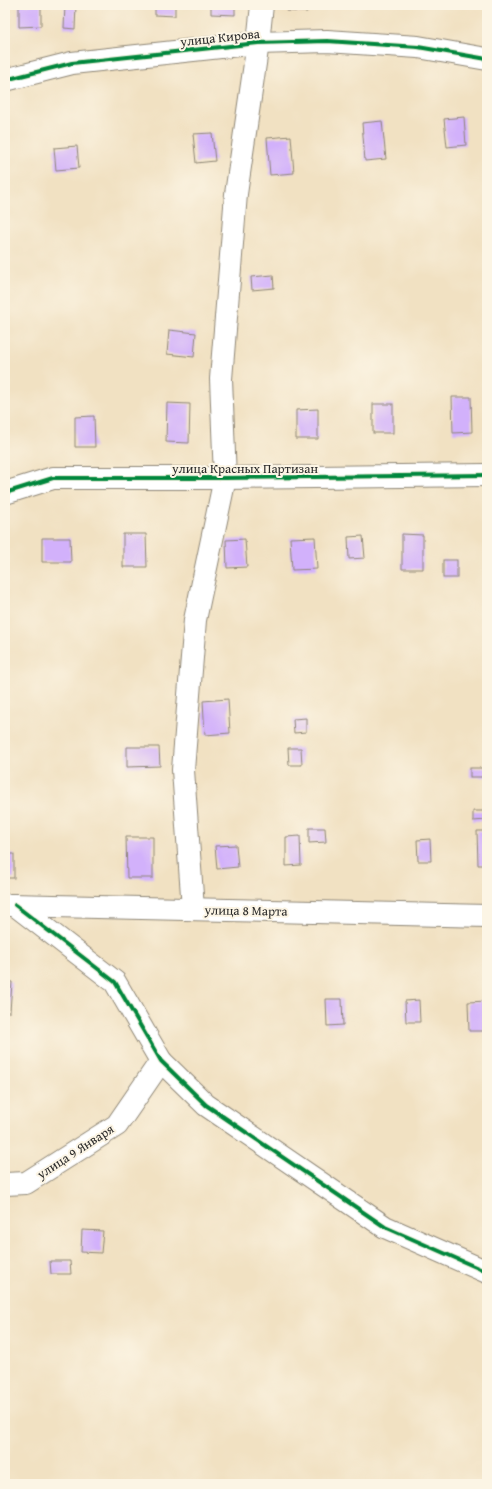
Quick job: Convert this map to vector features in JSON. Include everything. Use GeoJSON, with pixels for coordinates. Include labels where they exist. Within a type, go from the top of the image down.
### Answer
{"type":"FeatureCollection","features":[{"type":"Feature","properties":{"kind":"street"},"geometry":{"type":"LineString","coordinates":[[193,909],[183,770],[195,620],[225,478],[220,379],[236,194],[258,43],[262,5]]}},
{"type":"Feature","properties":{"kind":"street","name":"улица Кирова"},"geometry":{"type":"LineString","coordinates":[[5,80],[72,63],[258,43],[327,41],[418,47],[487,59]]}},
{"type":"Feature","properties":{"kind":"street","name":"улица Красных Партизан"},"geometry":{"type":"LineString","coordinates":[[5,492],[53,478],[487,475]]}},
{"type":"Feature","properties":{"kind":"street"},"geometry":{"type":"LineString","coordinates":[[10,905],[115,982],[161,1061],[206,1105],[385,1227],[487,1272]]}},
{"type":"Feature","properties":{"kind":"street","name":"улица 8 Марта"},"geometry":{"type":"LineString","coordinates":[[10,905],[487,916]]}},
{"type":"Feature","properties":{"kind":"street","name":"улица 9 Января"},"geometry":{"type":"LineString","coordinates":[[5,1184],[26,1183],[116,1125],[161,1061]]}},
{"type":"Feature","properties":{"kind":"building"},"geometry":{"type":"Polygon","coordinates":[[[19,5],[41,5],[41,26],[19,27],[19,5]]]}},
{"type":"Feature","properties":{"kind":"building"},"geometry":{"type":"Polygon","coordinates":[[[65,5],[76,5],[75,29],[64,28],[65,5]]]}},
{"type":"Feature","properties":{"kind":"building"},"geometry":{"type":"Polygon","coordinates":[[[155,5],[175,5],[175,16],[155,15],[155,5]]]}},
{"type":"Feature","properties":{"kind":"building"},"geometry":{"type":"Polygon","coordinates":[[[211,5],[235,5],[235,15],[211,14],[211,5]]]}},
{"type":"Feature","properties":{"kind":"building"},"geometry":{"type":"Polygon","coordinates":[[[287,5],[307,5],[307,12],[287,11],[287,5]]]}},
{"type":"Feature","properties":{"kind":"building"},"geometry":{"type":"Polygon","coordinates":[[[464,117],[466,145],[447,147],[444,119],[464,117]]]}},
{"type":"Feature","properties":{"kind":"building"},"geometry":{"type":"Polygon","coordinates":[[[382,121],[386,159],[365,161],[362,123],[382,121]]]}},
{"type":"Feature","properties":{"kind":"building"},"geometry":{"type":"Polygon","coordinates":[[[212,133],[215,161],[196,163],[193,134],[212,133]]]}},
{"type":"Feature","properties":{"kind":"building"},"geometry":{"type":"Polygon","coordinates":[[[291,136],[294,173],[270,175],[267,138],[291,136]]]}},
{"type":"Feature","properties":{"kind":"building"},"geometry":{"type":"Polygon","coordinates":[[[77,146],[79,168],[56,170],[54,148],[77,146]]]}},
{"type":"Feature","properties":{"kind":"building"},"geometry":{"type":"Polygon","coordinates":[[[273,275],[274,288],[252,290],[251,277],[273,275]]]}},
{"type":"Feature","properties":{"kind":"building"},"geometry":{"type":"Polygon","coordinates":[[[169,330],[196,333],[194,357],[167,354],[169,330]]]}},
{"type":"Feature","properties":{"kind":"building"},"geometry":{"type":"Polygon","coordinates":[[[452,397],[471,397],[472,432],[453,433],[452,397]]]}},
{"type":"Feature","properties":{"kind":"building"},"geometry":{"type":"Polygon","coordinates":[[[167,403],[190,404],[189,443],[166,442],[167,403]]]}},
{"type":"Feature","properties":{"kind":"building"},"geometry":{"type":"Polygon","coordinates":[[[373,404],[393,404],[393,433],[373,433],[373,404]]]}},
{"type":"Feature","properties":{"kind":"building"},"geometry":{"type":"Polygon","coordinates":[[[318,409],[318,439],[296,439],[296,410],[318,409]]]}},
{"type":"Feature","properties":{"kind":"building"},"geometry":{"type":"Polygon","coordinates":[[[485,411],[487,411],[487,433],[485,433],[485,411]]]}},
{"type":"Feature","properties":{"kind":"building"},"geometry":{"type":"Polygon","coordinates":[[[94,416],[95,447],[75,447],[75,417],[94,416]]]}},
{"type":"Feature","properties":{"kind":"building"},"geometry":{"type":"Polygon","coordinates":[[[123,534],[146,534],[147,567],[123,567],[123,534]]]}},
{"type":"Feature","properties":{"kind":"building"},"geometry":{"type":"Polygon","coordinates":[[[402,534],[423,535],[423,569],[402,569],[402,534]]]}},
{"type":"Feature","properties":{"kind":"building"},"geometry":{"type":"Polygon","coordinates":[[[363,536],[365,558],[349,559],[348,537],[363,536]]]}},
{"type":"Feature","properties":{"kind":"building"},"geometry":{"type":"Polygon","coordinates":[[[315,537],[317,569],[292,570],[290,538],[315,537]]]}},
{"type":"Feature","properties":{"kind":"building"},"geometry":{"type":"Polygon","coordinates":[[[42,538],[70,538],[71,562],[42,562],[42,538]]]}},
{"type":"Feature","properties":{"kind":"building"},"geometry":{"type":"Polygon","coordinates":[[[245,539],[247,567],[227,568],[226,540],[245,539]]]}},
{"type":"Feature","properties":{"kind":"building"},"geometry":{"type":"Polygon","coordinates":[[[443,560],[457,560],[457,578],[443,578],[443,560]]]}},
{"type":"Feature","properties":{"kind":"building"},"geometry":{"type":"Polygon","coordinates":[[[228,699],[230,733],[205,735],[203,701],[228,699]]]}},
{"type":"Feature","properties":{"kind":"building"},"geometry":{"type":"Polygon","coordinates":[[[306,718],[306,732],[294,733],[293,719],[306,718]]]}},
{"type":"Feature","properties":{"kind":"building"},"geometry":{"type":"Polygon","coordinates":[[[127,747],[159,747],[160,766],[127,767],[127,747]]]}},
{"type":"Feature","properties":{"kind":"building"},"geometry":{"type":"Polygon","coordinates":[[[288,748],[301,748],[302,765],[289,765],[288,748]]]}},
{"type":"Feature","properties":{"kind":"building"},"geometry":{"type":"Polygon","coordinates":[[[470,768],[487,768],[487,777],[470,777],[470,768]]]}},
{"type":"Feature","properties":{"kind":"building"},"geometry":{"type":"Polygon","coordinates":[[[473,811],[487,811],[487,820],[473,821],[473,811]]]}},
{"type":"Feature","properties":{"kind":"building"},"geometry":{"type":"Polygon","coordinates":[[[309,828],[325,828],[326,842],[309,843],[309,828]]]}},
{"type":"Feature","properties":{"kind":"building"},"geometry":{"type":"Polygon","coordinates":[[[477,831],[487,831],[487,865],[478,865],[477,831]]]}},
{"type":"Feature","properties":{"kind":"building"},"geometry":{"type":"Polygon","coordinates":[[[300,836],[301,865],[286,866],[286,837],[300,836]]]}},
{"type":"Feature","properties":{"kind":"building"},"geometry":{"type":"Polygon","coordinates":[[[126,837],[153,837],[153,878],[127,878],[126,837]]]}},
{"type":"Feature","properties":{"kind":"building"},"geometry":{"type":"Polygon","coordinates":[[[430,839],[431,861],[418,861],[417,840],[430,839]]]}},
{"type":"Feature","properties":{"kind":"building"},"geometry":{"type":"Polygon","coordinates":[[[236,845],[238,867],[217,869],[215,846],[236,845]]]}},
{"type":"Feature","properties":{"kind":"building"},"geometry":{"type":"Polygon","coordinates":[[[5,854],[14,854],[14,878],[5,878],[5,854]]]}},
{"type":"Feature","properties":{"kind":"building"},"geometry":{"type":"Polygon","coordinates":[[[5,981],[12,982],[10,1012],[5,1012],[5,981]]]}},
{"type":"Feature","properties":{"kind":"building"},"geometry":{"type":"Polygon","coordinates":[[[326,999],[342,999],[343,1025],[327,1026],[326,999]]]}},
{"type":"Feature","properties":{"kind":"building"},"geometry":{"type":"Polygon","coordinates":[[[419,1000],[420,1022],[406,1022],[405,1001],[419,1000]]]}},
{"type":"Feature","properties":{"kind":"building"},"geometry":{"type":"Polygon","coordinates":[[[487,1001],[487,1031],[469,1031],[468,1002],[487,1001]]]}},
{"type":"Feature","properties":{"kind":"building"},"geometry":{"type":"Polygon","coordinates":[[[82,1230],[103,1231],[101,1253],[81,1252],[82,1230]]]}},
{"type":"Feature","properties":{"kind":"building"},"geometry":{"type":"Polygon","coordinates":[[[50,1261],[70,1261],[71,1274],[51,1274],[50,1261]]]}},
{"type":"Feature","properties":{"kind":"cycle path"},"geometry":{"type":"LineString","coordinates":[[5,80],[72,63],[258,43],[327,41],[418,47],[487,59]]}},
{"type":"Feature","properties":{"kind":"cycle path"},"geometry":{"type":"LineString","coordinates":[[5,493],[53,478],[487,475]]}},
{"type":"Feature","properties":{"kind":"cycle path"},"geometry":{"type":"LineString","coordinates":[[15,905],[115,982],[161,1061],[206,1105],[385,1227],[487,1272]]}}]}
